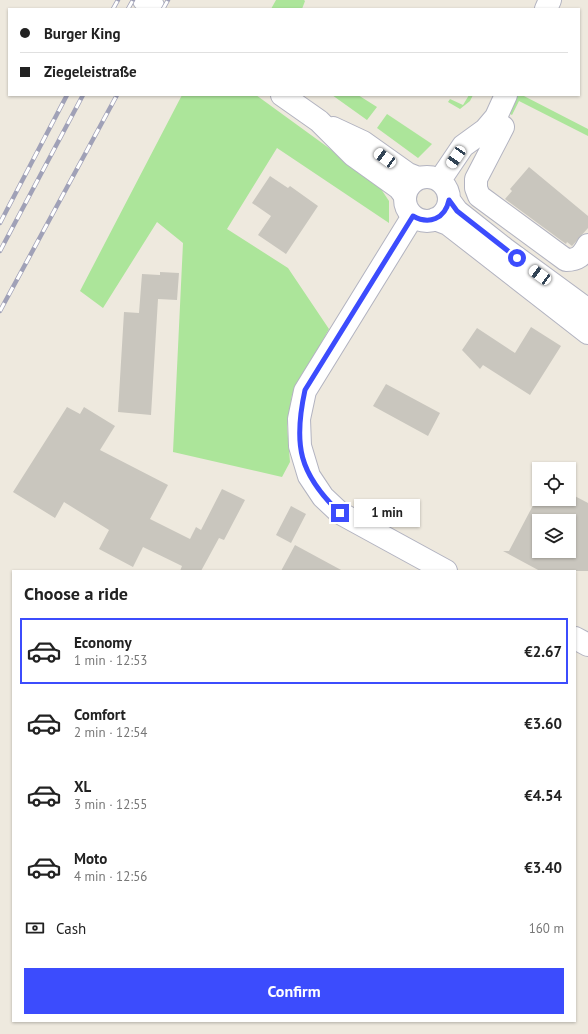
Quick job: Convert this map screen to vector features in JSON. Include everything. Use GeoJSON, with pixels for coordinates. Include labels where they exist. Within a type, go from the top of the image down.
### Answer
{"type":"FeatureCollection","features":[{"type":"Feature","properties":{"kind":"street"},"geometry":{"type":"LineString","coordinates":[[283,96],[319,121],[363,142],[408,174],[418,178],[429,176],[440,180],[447,189],[449,200],[457,211],[505,249],[588,310]]}},
{"type":"Feature","properties":{"kind":"street"},"geometry":{"type":"LineString","coordinates":[[440,180],[463,146],[485,130],[496,117],[506,96]]}},
{"type":"Feature","properties":{"kind":"street"},"geometry":{"type":"LineString","coordinates":[[319,121],[353,155],[399,188],[409,206],[424,220],[435,219],[448,224],[588,333]]}},
{"type":"Feature","properties":{"kind":"street"},"geometry":{"type":"LineString","coordinates":[[503,127],[476,179],[476,188],[479,196],[566,260],[574,260],[581,256],[588,246]]}},
{"type":"Feature","properties":{"kind":"street"},"geometry":{"type":"LineString","coordinates":[[418,178],[407,189],[409,206],[305,390],[299,419],[300,446],[309,476],[323,497],[340,513],[444,570]]}},
{"type":"Feature","properties":{"kind":"street"},"geometry":{"type":"LineString","coordinates":[[435,219],[445,212],[449,200]]}},
{"type":"Feature","properties":{"kind":"street"},"geometry":{"type":"LineString","coordinates":[[576,639],[588,645]]}},
{"type":"Feature","properties":{"kind":"green space"},"geometry":{"type":"Polygon","coordinates":[[[276,0],[305,1],[302,8],[272,8],[276,0]]]}},
{"type":"Feature","properties":{"kind":"green space"},"geometry":{"type":"Polygon","coordinates":[[[181,96],[257,96],[377,183],[389,201],[389,223],[277,148],[227,229],[288,268],[329,329],[292,395],[287,426],[290,462],[282,477],[173,452],[183,243],[157,222],[103,308],[80,291],[181,96]]]}},
{"type":"Feature","properties":{"kind":"green space"},"geometry":{"type":"Polygon","coordinates":[[[333,96],[360,96],[377,107],[367,120],[333,96]]]}},
{"type":"Feature","properties":{"kind":"green space"},"geometry":{"type":"Polygon","coordinates":[[[468,96],[472,96],[470,101],[460,109],[448,102],[450,99],[463,105],[468,96]]]}},
{"type":"Feature","properties":{"kind":"green space"},"geometry":{"type":"Polygon","coordinates":[[[512,96],[524,96],[588,129],[588,136],[519,101],[512,115],[505,111],[512,96]]]}},
{"type":"Feature","properties":{"kind":"green space"},"geometry":{"type":"Polygon","coordinates":[[[387,114],[432,144],[418,158],[377,128],[387,114]]]}},
{"type":"Feature","properties":{"kind":"building"},"geometry":{"type":"Polygon","coordinates":[[[529,167],[588,216],[588,228],[572,246],[567,242],[566,244],[505,199],[512,191],[510,189],[529,167]]]}},
{"type":"Feature","properties":{"kind":"building"},"geometry":{"type":"Polygon","coordinates":[[[270,176],[288,188],[290,186],[318,206],[286,254],[258,235],[271,216],[252,203],[270,176]]]}},
{"type":"Feature","properties":{"kind":"building"},"geometry":{"type":"Polygon","coordinates":[[[160,272],[179,273],[177,300],[158,299],[151,415],[118,412],[124,312],[139,313],[142,274],[160,275],[160,272]]]}},
{"type":"Feature","properties":{"kind":"building"},"geometry":{"type":"Polygon","coordinates":[[[531,327],[561,346],[530,395],[483,365],[480,369],[462,350],[477,328],[515,353],[531,327]]]}},
{"type":"Feature","properties":{"kind":"building"},"geometry":{"type":"Polygon","coordinates":[[[386,384],[440,413],[428,436],[373,406],[386,384]]]}},
{"type":"Feature","properties":{"kind":"building"},"geometry":{"type":"Polygon","coordinates":[[[67,407],[80,414],[84,407],[115,426],[100,450],[168,485],[150,519],[190,539],[196,527],[201,530],[222,489],[245,500],[224,540],[219,538],[202,570],[180,570],[182,566],[143,547],[133,567],[99,549],[109,530],[64,502],[55,518],[13,492],[67,407]]]}},
{"type":"Feature","properties":{"kind":"building"},"geometry":{"type":"Polygon","coordinates":[[[576,497],[588,503],[588,571],[538,570],[503,551],[509,551],[533,506],[576,506],[576,497]]]}},
{"type":"Feature","properties":{"kind":"building"},"geometry":{"type":"Polygon","coordinates":[[[291,506],[306,514],[291,543],[276,535],[291,506]]]}},
{"type":"Feature","properties":{"kind":"building"},"geometry":{"type":"Polygon","coordinates":[[[295,545],[341,570],[282,570],[295,545]]]}},
{"type":"Feature","properties":{"kind":"railway"},"geometry":{"type":"LineString","coordinates":[[114,8],[118,0]]}},
{"type":"Feature","properties":{"kind":"railway"},"geometry":{"type":"LineString","coordinates":[[129,8],[133,0]]}},
{"type":"Feature","properties":{"kind":"railway"},"geometry":{"type":"LineString","coordinates":[[164,8],[168,0]]}},
{"type":"Feature","properties":{"kind":"railway"},"geometry":{"type":"LineString","coordinates":[[0,223],[66,96]]}},
{"type":"Feature","properties":{"kind":"railway"},"geometry":{"type":"LineString","coordinates":[[0,251],[82,96]]}},
{"type":"Feature","properties":{"kind":"railway"},"geometry":{"type":"LineString","coordinates":[[0,311],[116,96]]}},
{"type":"Feature","properties":{"kind":"route"},"geometry":{"type":"LineString","coordinates":[[340,513],[323,497],[309,476],[300,446],[299,419],[305,390],[413,216],[418,219],[430,221],[435,219],[445,212],[449,200],[457,211],[517,258]]}}]}
